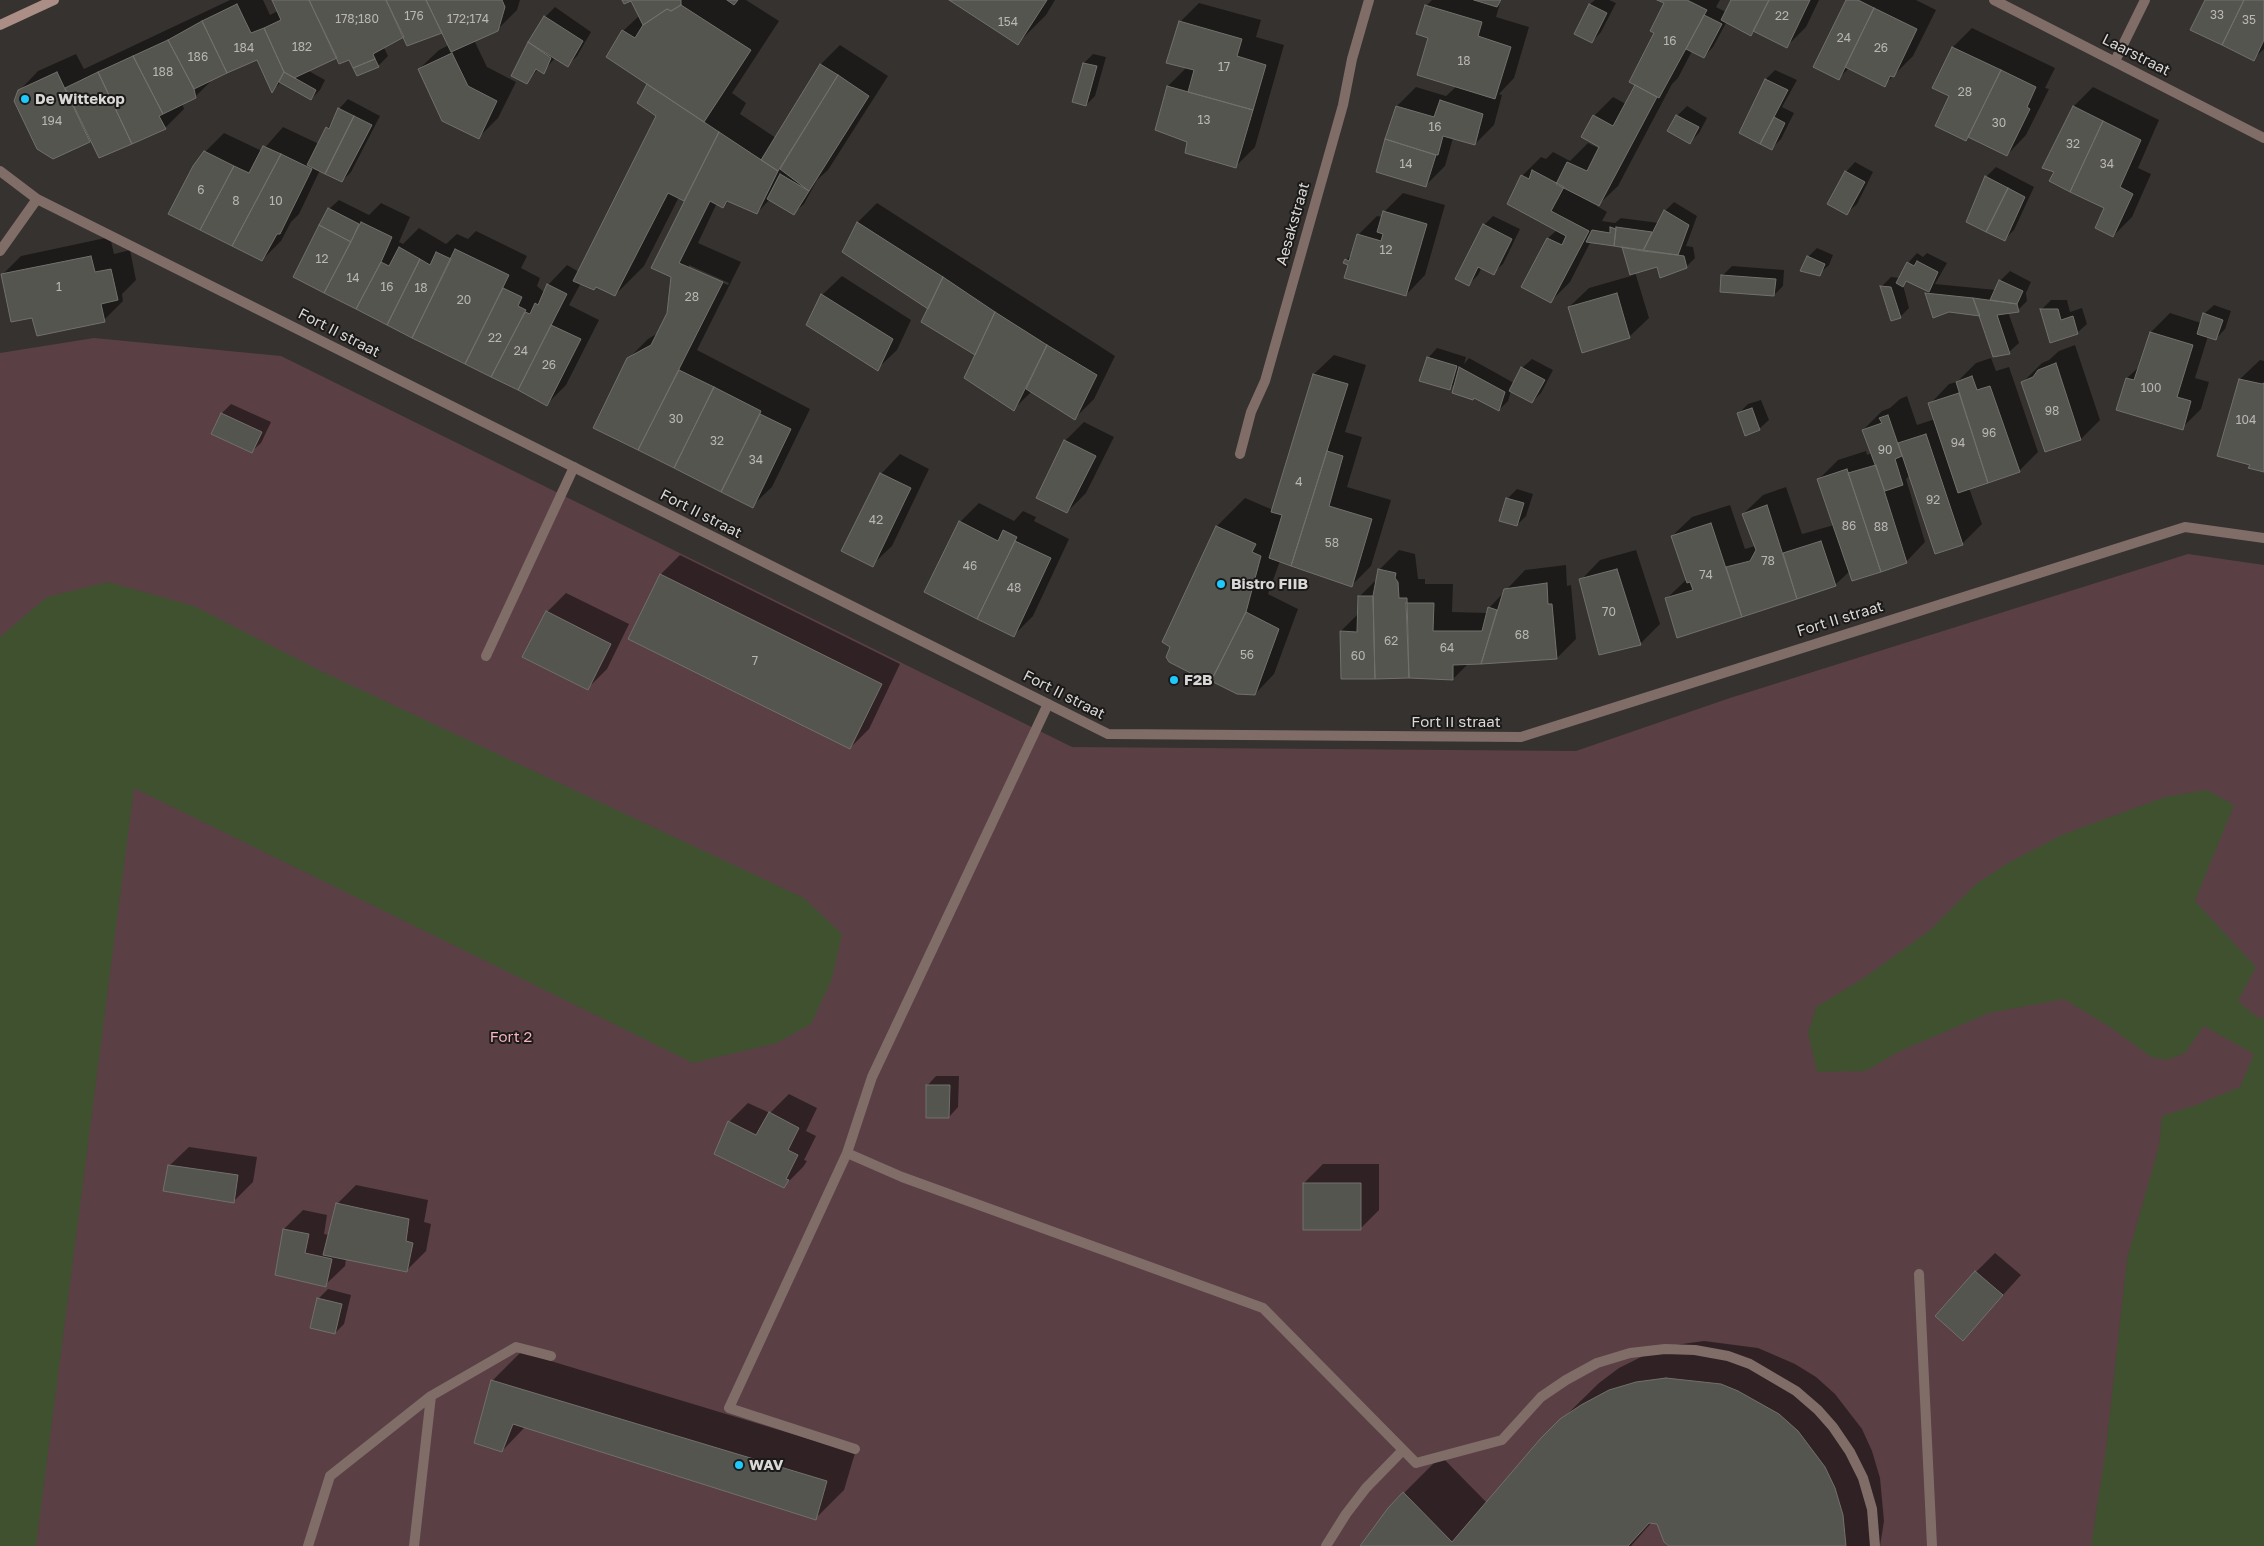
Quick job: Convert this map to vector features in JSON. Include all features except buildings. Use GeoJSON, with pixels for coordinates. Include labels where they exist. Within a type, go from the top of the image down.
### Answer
{"type":"FeatureCollection","features":[{"type":"Feature","properties":{"kind":"main road"},"geometry":{"type":"LineString","coordinates":[[0,25],[54,0]]}},
{"type":"Feature","properties":{"kind":"street","name":"Aesakstraat"},"geometry":{"type":"LineString","coordinates":[[1240,454],[1251,412],[1267,372],[1343,106],[1352,59],[1369,0]]}},
{"type":"Feature","properties":{"kind":"street","name":"Laarstraat"},"geometry":{"type":"LineString","coordinates":[[1994,0],[2264,138]]}},
{"type":"Feature","properties":{"kind":"street"},"geometry":{"type":"LineString","coordinates":[[2115,61],[2146,0]]}},
{"type":"Feature","properties":{"kind":"street","name":"Fort II straat"},"geometry":{"type":"LineString","coordinates":[[0,171],[37,199],[1108,734],[1521,737],[2186,527],[2264,538]]}},
{"type":"Feature","properties":{"kind":"street"},"geometry":{"type":"LineString","coordinates":[[0,251],[37,199]]}},
{"type":"Feature","properties":{"kind":"street"},"geometry":{"type":"LineString","coordinates":[[486,656],[574,467]]}},
{"type":"Feature","properties":{"kind":"street"},"geometry":{"type":"LineString","coordinates":[[855,1448],[729,1408],[847,1153],[872,1077],[1048,704]]}},
{"type":"Feature","properties":{"kind":"street"},"geometry":{"type":"LineString","coordinates":[[847,1153],[902,1177],[1263,1308],[1416,1463],[1502,1440],[1541,1397],[1566,1380],[1597,1363],[1630,1353],[1665,1349],[1695,1350],[1728,1356],[1750,1364],[1796,1391],[1818,1410],[1833,1427],[1850,1452],[1863,1478],[1872,1509],[1876,1546]]}},
{"type":"Feature","properties":{"kind":"street"},"geometry":{"type":"LineString","coordinates":[[1919,1274],[1932,1546]]}},
{"type":"Feature","properties":{"kind":"street"},"geometry":{"type":"LineString","coordinates":[[308,1546],[330,1476],[431,1396],[516,1347],[551,1356]]}},
{"type":"Feature","properties":{"kind":"street"},"geometry":{"type":"LineString","coordinates":[[414,1546],[431,1396]]}},
{"type":"Feature","properties":{"kind":"street"},"geometry":{"type":"LineString","coordinates":[[1326,1546],[1346,1514],[1366,1488],[1403,1450]]}},
{"type":"Feature","properties":{"kind":"green space","name":"Fort 2"},"geometry":{"type":"Polygon","coordinates":[[[94,338],[281,356],[1072,747],[1576,751],[1730,698],[2188,554],[2264,565],[2264,1546],[0,1546],[0,353],[94,338]]]}},
{"type":"Feature","properties":{"kind":"shaded area"},"geometry":{"type":"Polygon","coordinates":[[[108,582],[194,606],[321,671],[804,898],[842,934],[832,979],[811,1024],[777,1043],[693,1063],[134,788],[36,1546],[0,1546],[0,637],[47,597],[108,582]]]}},
{"type":"Feature","properties":{"kind":"shaded area"},"geometry":{"type":"Polygon","coordinates":[[[2207,790],[2234,805],[2195,901],[2256,967],[2238,1001],[2257,1017],[2264,1019],[2264,1546],[2091,1546],[2106,1448],[2127,1259],[2159,1146],[2162,1116],[2196,1105],[2240,1087],[2254,1054],[2204,1026],[2185,1053],[2167,1060],[2151,1057],[2110,1027],[2064,999],[1989,1013],[1898,1052],[1866,1071],[1817,1072],[1808,1033],[1816,1007],[1864,978],[1930,930],[1976,884],[2008,863],[2064,834],[2165,797],[2207,790]]]}},
{"type":"Feature","properties":{"kind":"place","name":"De Wittekop"},"geometry":{"type":"Point","coordinates":[25,99]}},
{"type":"Feature","properties":{"kind":"place","name":"Bistro FIIB"},"geometry":{"type":"Point","coordinates":[1221,584]}},
{"type":"Feature","properties":{"kind":"place","name":"F2B"},"geometry":{"type":"Point","coordinates":[1174,680]}},
{"type":"Feature","properties":{"kind":"place","name":"WAV"},"geometry":{"type":"Point","coordinates":[739,1465]}}]}
